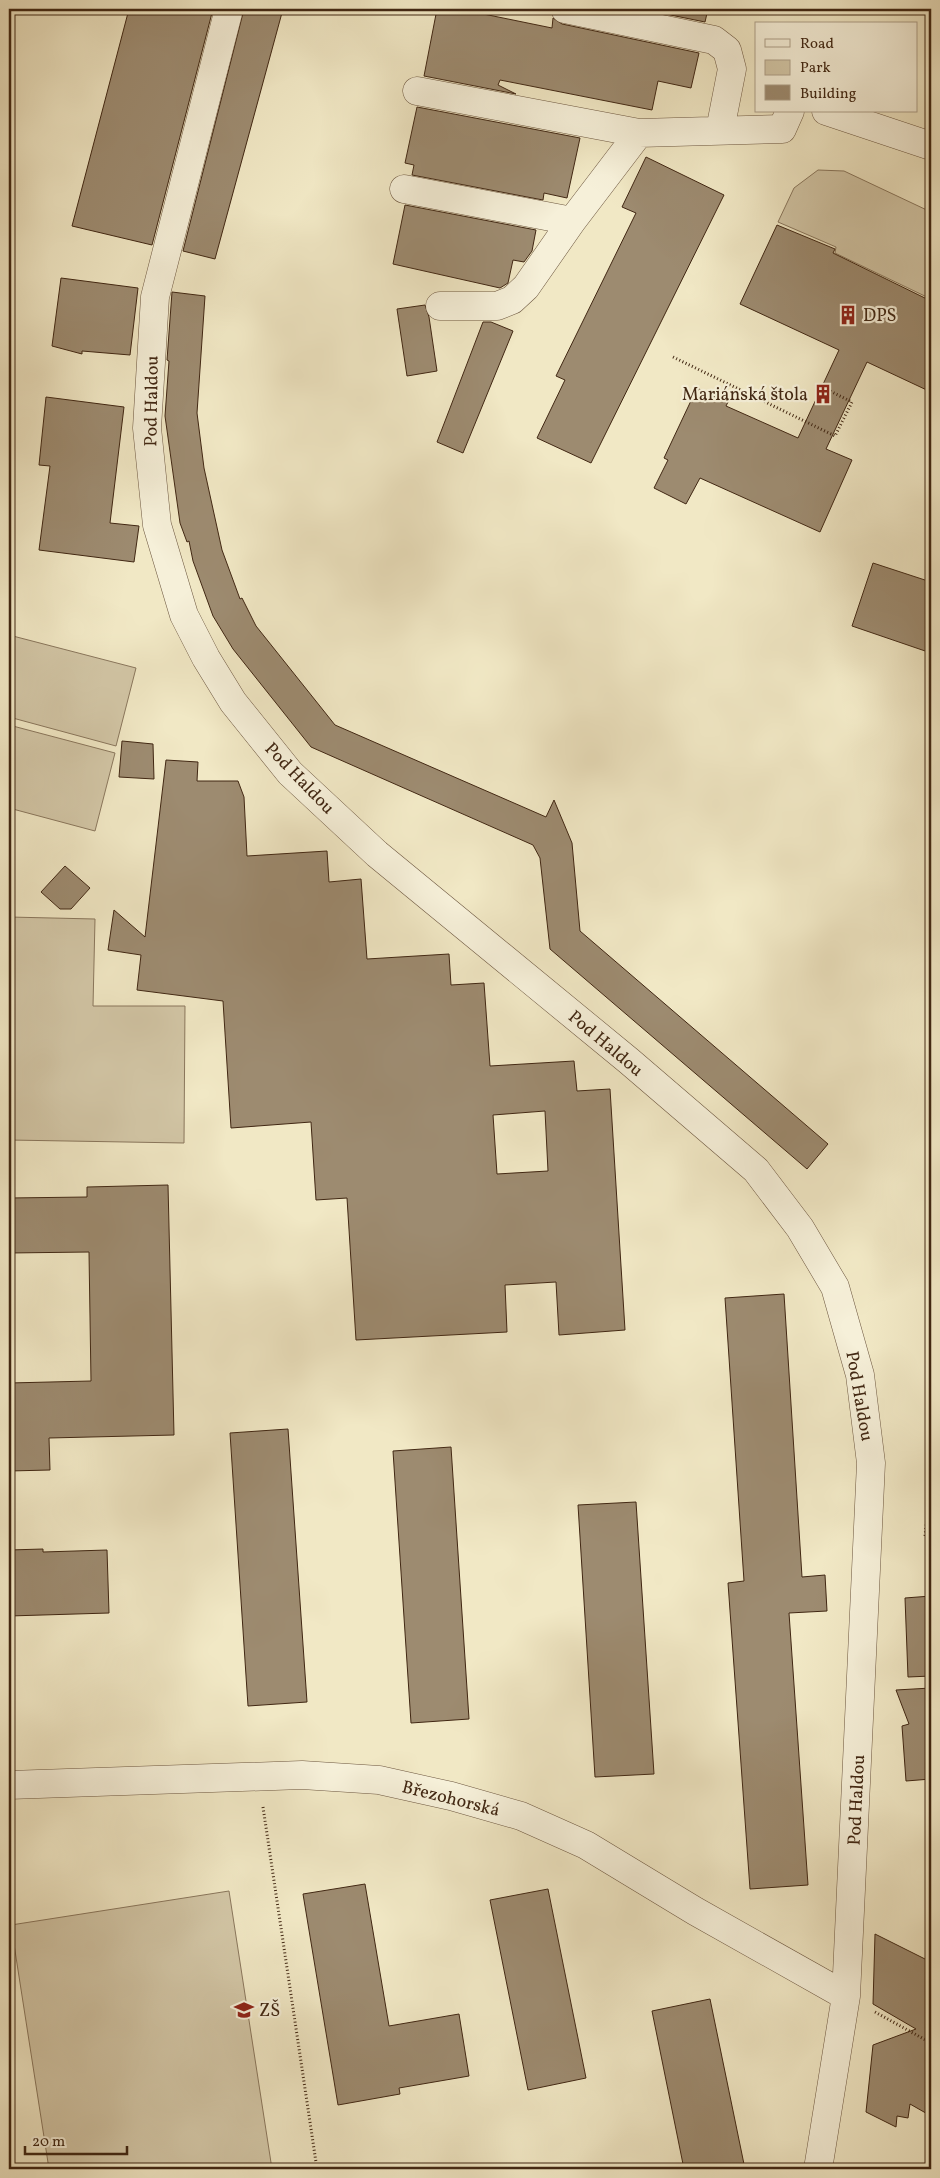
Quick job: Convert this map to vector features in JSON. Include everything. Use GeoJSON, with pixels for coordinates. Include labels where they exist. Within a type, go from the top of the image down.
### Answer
{"type":"FeatureCollection","features":[{"type":"Feature","properties":{"kind":"street","name":"Pod Haldou"},"geometry":{"type":"LineString","coordinates":[[229,9],[156,297],[147,428],[157,525],[184,615],[206,658],[233,702],[290,773],[377,854],[629,1061],[756,1170],[800,1228],[835,1287],[860,1375],[871,1463],[846,1996],[818,2169]]}},
{"type":"Feature","properties":{"kind":"street"},"geometry":{"type":"LineString","coordinates":[[565,9],[714,40],[727,50],[732,69],[720,130]]}},
{"type":"Feature","properties":{"kind":"street"},"geometry":{"type":"LineString","coordinates":[[417,91],[640,133],[782,128],[790,112]]}},
{"type":"Feature","properties":{"kind":"street"},"geometry":{"type":"LineString","coordinates":[[829,112],[931,146]]}},
{"type":"Feature","properties":{"kind":"street"},"geometry":{"type":"LineString","coordinates":[[440,306],[497,306],[512,300],[526,288],[572,222],[640,133]]}},
{"type":"Feature","properties":{"kind":"street"},"geometry":{"type":"LineString","coordinates":[[404,189],[572,222]]}},
{"type":"Feature","properties":{"kind":"street","name":"Březohorská"},"geometry":{"type":"LineString","coordinates":[[9,1785],[302,1774],[379,1780],[451,1796],[521,1816],[586,1845],[695,1911],[846,1996]]}},
{"type":"Feature","properties":{"kind":"path"},"geometry":{"type":"LineString","coordinates":[[673,357],[835,436],[852,402],[826,390]]}},
{"type":"Feature","properties":{"kind":"path"},"geometry":{"type":"LineString","coordinates":[[931,765],[928,783],[931,823]]}},
{"type":"Feature","properties":{"kind":"path"},"geometry":{"type":"LineString","coordinates":[[925,1536],[931,1480]]}},
{"type":"Feature","properties":{"kind":"path"},"geometry":{"type":"LineString","coordinates":[[258,1777],[317,2169]]}},
{"type":"Feature","properties":{"kind":"path"},"geometry":{"type":"LineString","coordinates":[[846,1996],[931,2043]]}},
{"type":"Feature","properties":{"kind":"green space"},"geometry":{"type":"Polygon","coordinates":[[[818,170],[844,171],[931,212],[931,299],[835,253],[836,247],[778,222],[794,188],[818,170]]]}},
{"type":"Feature","properties":{"kind":"green space"},"geometry":{"type":"Polygon","coordinates":[[[9,635],[136,668],[116,746],[9,717],[9,635]]]}},
{"type":"Feature","properties":{"kind":"green space"},"geometry":{"type":"Polygon","coordinates":[[[9,725],[115,753],[95,831],[9,808],[9,725]]]}},
{"type":"Feature","properties":{"kind":"green space"},"geometry":{"type":"Polygon","coordinates":[[[9,917],[95,919],[93,1006],[185,1006],[184,1143],[9,1140],[9,917]]]}},
{"type":"Feature","properties":{"kind":"green space"},"geometry":{"type":"Polygon","coordinates":[[[229,1891],[272,2169],[49,2169],[11,1925],[229,1891]]]}},
{"type":"Feature","properties":{"kind":"building"},"geometry":{"type":"Polygon","coordinates":[[[129,9],[213,9],[152,245],[72,226],[129,9]]]}},
{"type":"Feature","properties":{"kind":"building"},"geometry":{"type":"Polygon","coordinates":[[[244,9],[283,9],[215,259],[183,251],[244,9]]]}},
{"type":"Feature","properties":{"kind":"building"},"geometry":{"type":"Polygon","coordinates":[[[437,9],[459,9],[552,28],[553,18],[562,24],[699,53],[691,88],[658,81],[652,110],[500,80],[498,85],[516,94],[424,76],[437,9]]]}},
{"type":"Feature","properties":{"kind":"building"},"geometry":{"type":"Polygon","coordinates":[[[641,9],[708,9],[705,22],[641,9]]]}},
{"type":"Feature","properties":{"kind":"building"},"geometry":{"type":"Polygon","coordinates":[[[417,107],[580,138],[567,198],[544,193],[543,200],[412,175],[414,165],[405,163],[417,107]]]}},
{"type":"Feature","properties":{"kind":"building"},"geometry":{"type":"Polygon","coordinates":[[[646,157],[724,195],[591,463],[537,438],[565,380],[556,376],[636,213],[622,207],[646,157]]]}},
{"type":"Feature","properties":{"kind":"building"},"geometry":{"type":"Polygon","coordinates":[[[405,205],[536,230],[532,251],[524,262],[513,260],[508,283],[500,288],[393,264],[405,205]]]}},
{"type":"Feature","properties":{"kind":"building"},"geometry":{"type":"Polygon","coordinates":[[[777,225],[835,249],[833,253],[931,301],[931,392],[867,362],[826,449],[852,460],[820,532],[700,478],[686,504],[654,488],[668,460],[664,458],[697,388],[728,402],[726,406],[798,438],[839,350],[740,304],[777,225]]]}},
{"type":"Feature","properties":{"kind":"building"},"geometry":{"type":"Polygon","coordinates":[[[61,278],[138,288],[130,355],[82,351],[82,354],[52,346],[61,278]]]}},
{"type":"Feature","properties":{"kind":"building"},"geometry":{"type":"Polygon","coordinates":[[[172,292],[205,296],[197,413],[204,468],[222,550],[240,599],[242,598],[256,626],[335,725],[546,817],[554,800],[572,843],[580,931],[828,1144],[807,1169],[550,949],[540,858],[533,845],[311,747],[233,649],[213,616],[193,561],[189,541],[187,542],[180,523],[165,416],[172,292]]]}},
{"type":"Feature","properties":{"kind":"building"},"geometry":{"type":"Polygon","coordinates":[[[425,305],[429,317],[437,371],[407,376],[397,309],[425,305]]]}},
{"type":"Feature","properties":{"kind":"building"},"geometry":{"type":"Polygon","coordinates":[[[483,322],[491,322],[513,331],[463,453],[437,442],[483,322]]]}},
{"type":"Feature","properties":{"kind":"building"},"geometry":{"type":"Polygon","coordinates":[[[46,397],[124,407],[110,523],[139,526],[134,562],[39,550],[50,466],[39,465],[46,397]]]}},
{"type":"Feature","properties":{"kind":"building"},"geometry":{"type":"Polygon","coordinates":[[[873,563],[931,582],[931,653],[852,626],[873,563]]]}},
{"type":"Feature","properties":{"kind":"building"},"geometry":{"type":"Polygon","coordinates":[[[122,741],[153,744],[154,779],[119,777],[122,741]]]}},
{"type":"Feature","properties":{"kind":"building"},"geometry":{"type":"Polygon","coordinates":[[[166,760],[198,762],[197,781],[238,781],[244,797],[247,856],[327,851],[329,882],[361,879],[367,959],[449,954],[451,985],[484,983],[490,1066],[574,1061],[577,1091],[610,1089],[625,1330],[559,1335],[556,1282],[505,1285],[507,1332],[356,1340],[347,1198],[316,1200],[311,1122],[231,1128],[223,1001],[137,990],[141,955],[108,950],[114,910],[145,937],[166,760]],[[545,1111],[493,1115],[497,1174],[548,1171],[545,1111]]]}},
{"type":"Feature","properties":{"kind":"building"},"geometry":{"type":"Polygon","coordinates":[[[65,866],[90,888],[71,909],[60,909],[41,892],[65,866]]]}},
{"type":"Feature","properties":{"kind":"building"},"geometry":{"type":"Polygon","coordinates":[[[168,1185],[174,1435],[49,1438],[50,1470],[9,1471],[9,1383],[91,1381],[89,1252],[9,1253],[9,1198],[87,1197],[87,1187],[168,1185]]]}},
{"type":"Feature","properties":{"kind":"building"},"geometry":{"type":"Polygon","coordinates":[[[784,1294],[802,1577],[825,1575],[827,1611],[789,1613],[808,1885],[750,1889],[728,1583],[744,1581],[725,1298],[784,1294]]]}},
{"type":"Feature","properties":{"kind":"building"},"geometry":{"type":"Polygon","coordinates":[[[288,1429],[307,1702],[248,1706],[230,1433],[288,1429]]]}},
{"type":"Feature","properties":{"kind":"building"},"geometry":{"type":"Polygon","coordinates":[[[451,1447],[469,1719],[411,1723],[393,1451],[451,1447]]]}},
{"type":"Feature","properties":{"kind":"building"},"geometry":{"type":"Polygon","coordinates":[[[636,1502],[654,1774],[595,1777],[578,1505],[636,1502]]]}},
{"type":"Feature","properties":{"kind":"building"},"geometry":{"type":"Polygon","coordinates":[[[43,1549],[43,1552],[107,1550],[109,1613],[9,1616],[9,1550],[43,1549]]]}},
{"type":"Feature","properties":{"kind":"building"},"geometry":{"type":"Polygon","coordinates":[[[931,1596],[931,1676],[908,1677],[905,1598],[931,1596]]]}},
{"type":"Feature","properties":{"kind":"building"},"geometry":{"type":"Polygon","coordinates":[[[931,1688],[931,1779],[906,1781],[902,1726],[909,1724],[896,1690],[931,1688]]]}},
{"type":"Feature","properties":{"kind":"building"},"geometry":{"type":"Polygon","coordinates":[[[365,1884],[389,2026],[459,2014],[469,2076],[399,2088],[400,2094],[338,2105],[303,1894],[365,1884]]]}},
{"type":"Feature","properties":{"kind":"building"},"geometry":{"type":"Polygon","coordinates":[[[548,1889],[586,2078],[528,2090],[490,1900],[548,1889]]]}},
{"type":"Feature","properties":{"kind":"building"},"geometry":{"type":"Polygon","coordinates":[[[875,1934],[931,1962],[931,2116],[910,2104],[908,2118],[897,2116],[896,2127],[866,2112],[873,2045],[916,2029],[873,2004],[875,1934]]]}},
{"type":"Feature","properties":{"kind":"building"},"geometry":{"type":"Polygon","coordinates":[[[710,1999],[745,2169],[684,2169],[652,2011],[710,1999]]]}},
{"type":"Feature","properties":{"kind":"place","name":"DPS"},"geometry":{"type":"Point","coordinates":[848,315]}},
{"type":"Feature","properties":{"kind":"place","name":"Mariánská štola"},"geometry":{"type":"Point","coordinates":[823,394]}},
{"type":"Feature","properties":{"kind":"place","name":"ZŠ"},"geometry":{"type":"Point","coordinates":[244,2010]}}]}
